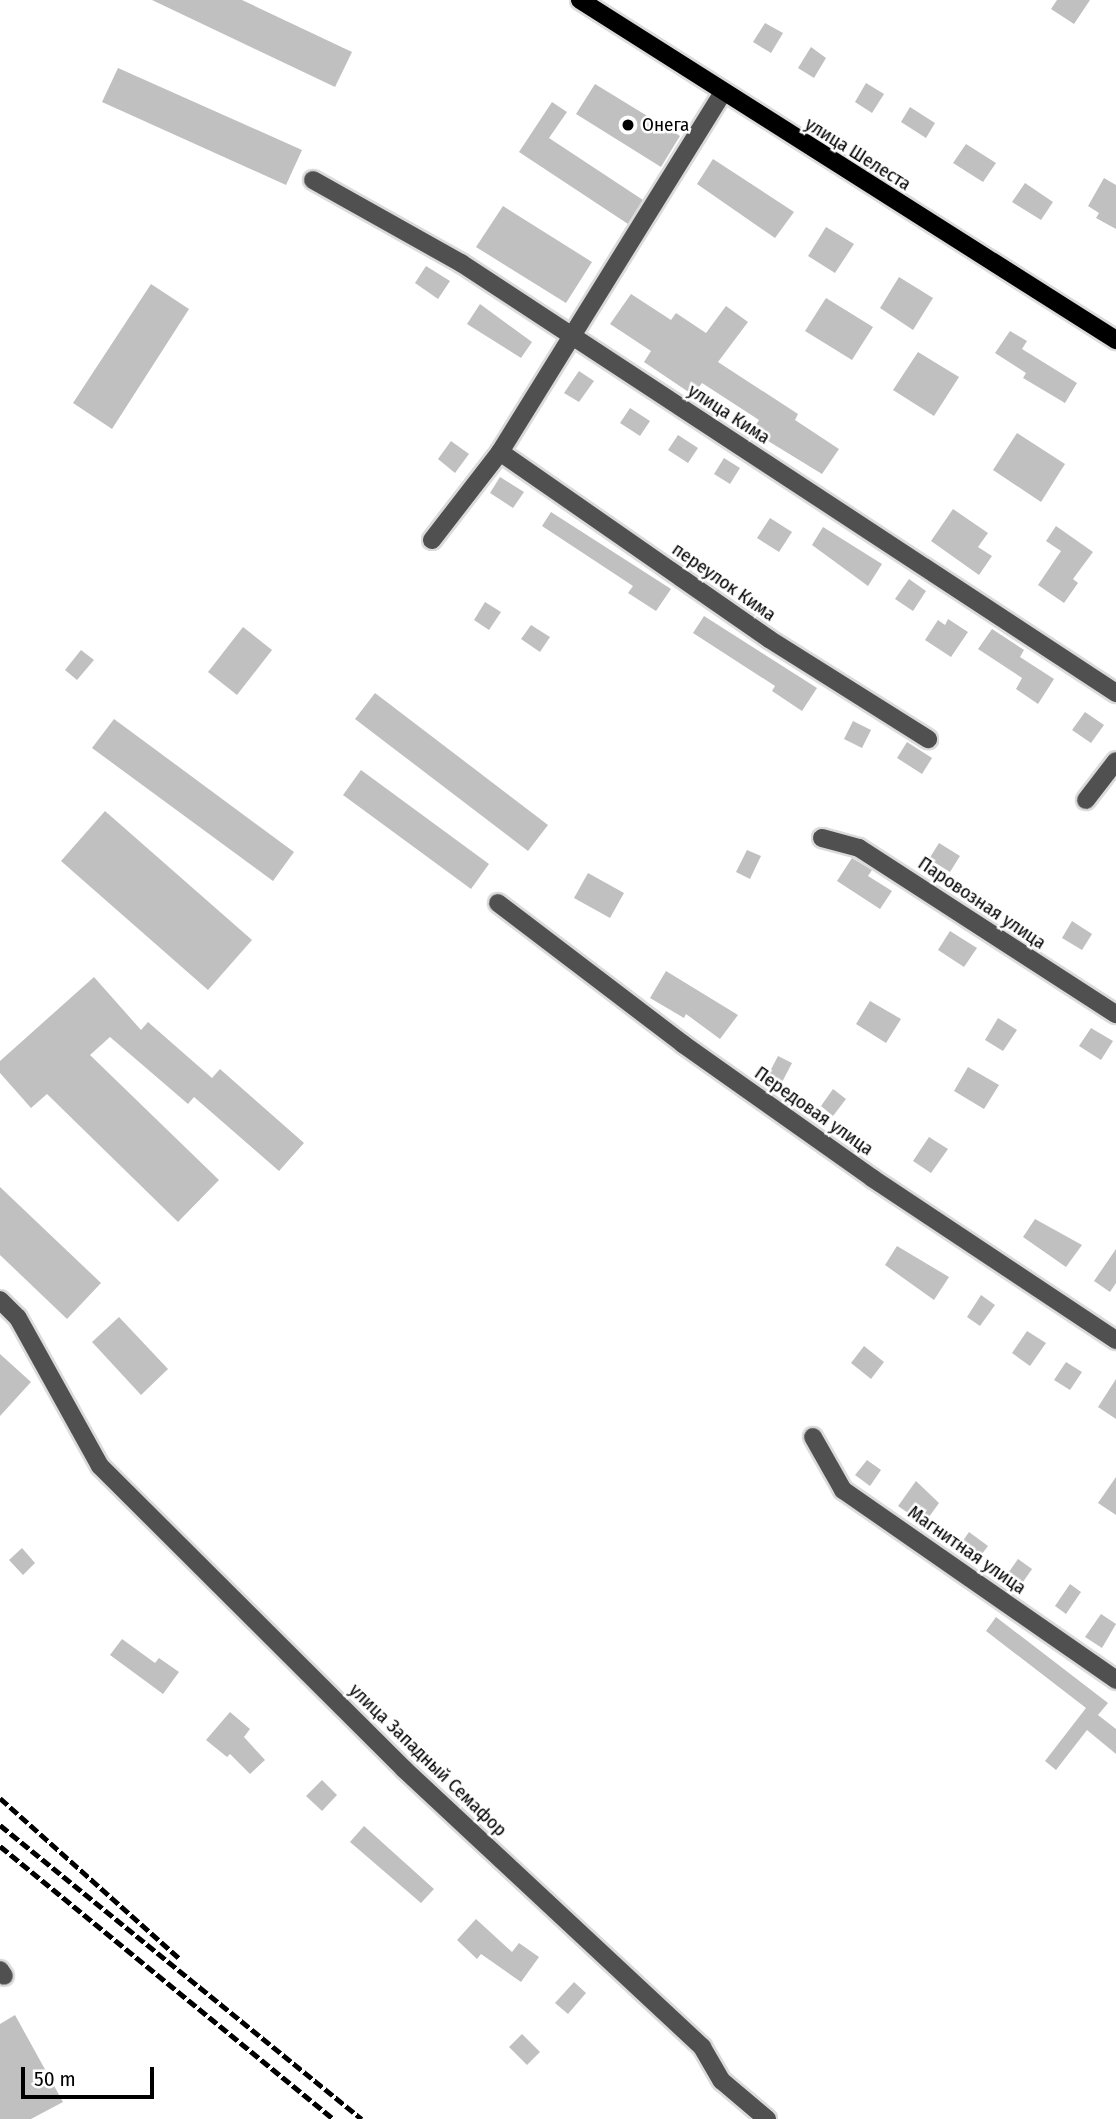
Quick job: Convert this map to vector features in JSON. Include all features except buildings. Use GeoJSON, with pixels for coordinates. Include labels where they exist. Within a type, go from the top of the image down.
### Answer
{"type":"FeatureCollection","features":[{"type":"Feature","properties":{"kind":"main road","name":"улица Шелеста"},"geometry":{"type":"LineString","coordinates":[[584,1],[723,94],[1116,340]]}},
{"type":"Feature","properties":{"kind":"street"},"geometry":{"type":"LineString","coordinates":[[432,540],[500,452],[574,338],[723,94]]}},
{"type":"Feature","properties":{"kind":"street","name":"улица Кима"},"geometry":{"type":"LineString","coordinates":[[313,180],[461,263],[1116,693]]}},
{"type":"Feature","properties":{"kind":"street","name":"переулок Кима"},"geometry":{"type":"LineString","coordinates":[[500,452],[769,639],[928,739]]}},
{"type":"Feature","properties":{"kind":"street"},"geometry":{"type":"LineString","coordinates":[[1086,800],[1116,761]]}},
{"type":"Feature","properties":{"kind":"street","name":"Паровозная улица"},"geometry":{"type":"LineString","coordinates":[[822,838],[859,848],[1116,1014]]}},
{"type":"Feature","properties":{"kind":"street","name":"Передовая улица"},"geometry":{"type":"LineString","coordinates":[[498,903],[683,1044],[872,1178],[1116,1340]]}},
{"type":"Feature","properties":{"kind":"street","name":"улица Западный Семафор"},"geometry":{"type":"LineString","coordinates":[[0,1300],[18,1318],[100,1466],[404,1769],[702,2047],[723,2081],[767,2119]]}},
{"type":"Feature","properties":{"kind":"street","name":"Магнитная улица"},"geometry":{"type":"LineString","coordinates":[[813,1437],[843,1490],[1116,1680]]}},
{"type":"Feature","properties":{"kind":"railway"},"geometry":{"type":"LineString","coordinates":[[0,1798],[180,1959]]}},
{"type":"Feature","properties":{"kind":"railway"},"geometry":{"type":"LineString","coordinates":[[0,1825],[362,2119]]}},
{"type":"Feature","properties":{"kind":"railway"},"geometry":{"type":"LineString","coordinates":[[0,1846],[333,2119]]}},
{"type":"Feature","properties":{"kind":"place","name":"Онега"},"geometry":{"type":"Point","coordinates":[628,125]}}]}
